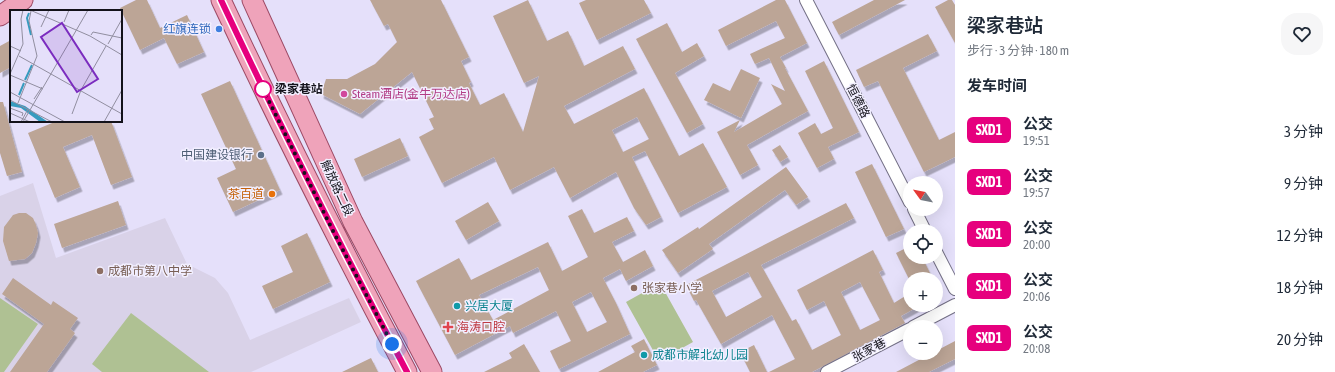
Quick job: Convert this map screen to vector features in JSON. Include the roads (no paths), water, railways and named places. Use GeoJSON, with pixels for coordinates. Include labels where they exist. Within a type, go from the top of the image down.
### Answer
{"type":"FeatureCollection","features":[{"type":"Feature","properties":{"kind":"main road"},"geometry":{"type":"LineString","coordinates":[[0,16],[23,0]]}},
{"type":"Feature","properties":{"kind":"main road","name":"解放路二段"},"geometry":{"type":"LineString","coordinates":[[221,0],[334,233],[407,372]]}},
{"type":"Feature","properties":{"kind":"main road","name":"解放路二段"},"geometry":{"type":"LineString","coordinates":[[252,0],[353,222],[432,372]]}},
{"type":"Feature","properties":{"kind":"street","name":"恒德路"},"geometry":{"type":"LineString","coordinates":[[806,0],[903,188]]}},
{"type":"Feature","properties":{"kind":"street"},"geometry":{"type":"LineString","coordinates":[[942,264],[955,289]]}},
{"type":"Feature","properties":{"kind":"street"},"geometry":{"type":"LineString","coordinates":[[926,320],[955,305]]}},
{"type":"Feature","properties":{"kind":"street","name":"张家巷"},"geometry":{"type":"LineString","coordinates":[[827,372],[903,333]]}},
{"type":"Feature","properties":{"kind":"place","name":"红旗连锁"},"geometry":{"type":"Point","coordinates":[219,29]}},
{"type":"Feature","properties":{"kind":"place","name":"梁家巷站"},"geometry":{"type":"Point","coordinates":[263,89]}},
{"type":"Feature","properties":{"kind":"place","name":"Steam酒店(金牛万达店)"},"geometry":{"type":"Point","coordinates":[344,94]}},
{"type":"Feature","properties":{"kind":"place","name":"中国建设银行"},"geometry":{"type":"Point","coordinates":[261,155]}},
{"type":"Feature","properties":{"kind":"place","name":"茶百道"},"geometry":{"type":"Point","coordinates":[272,194]}},
{"type":"Feature","properties":{"kind":"place","name":"成都市第八中学"},"geometry":{"type":"Point","coordinates":[100,271]}},
{"type":"Feature","properties":{"kind":"place","name":"张家巷小学"},"geometry":{"type":"Point","coordinates":[634,288]}},
{"type":"Feature","properties":{"kind":"place","name":"兴居大厦"},"geometry":{"type":"Point","coordinates":[457,306]}},
{"type":"Feature","properties":{"kind":"place","name":"海涛口腔"},"geometry":{"type":"Point","coordinates":[448,327]}},
{"type":"Feature","properties":{"kind":"place","name":"成都市解北幼儿园"},"geometry":{"type":"Point","coordinates":[644,355]}}]}
